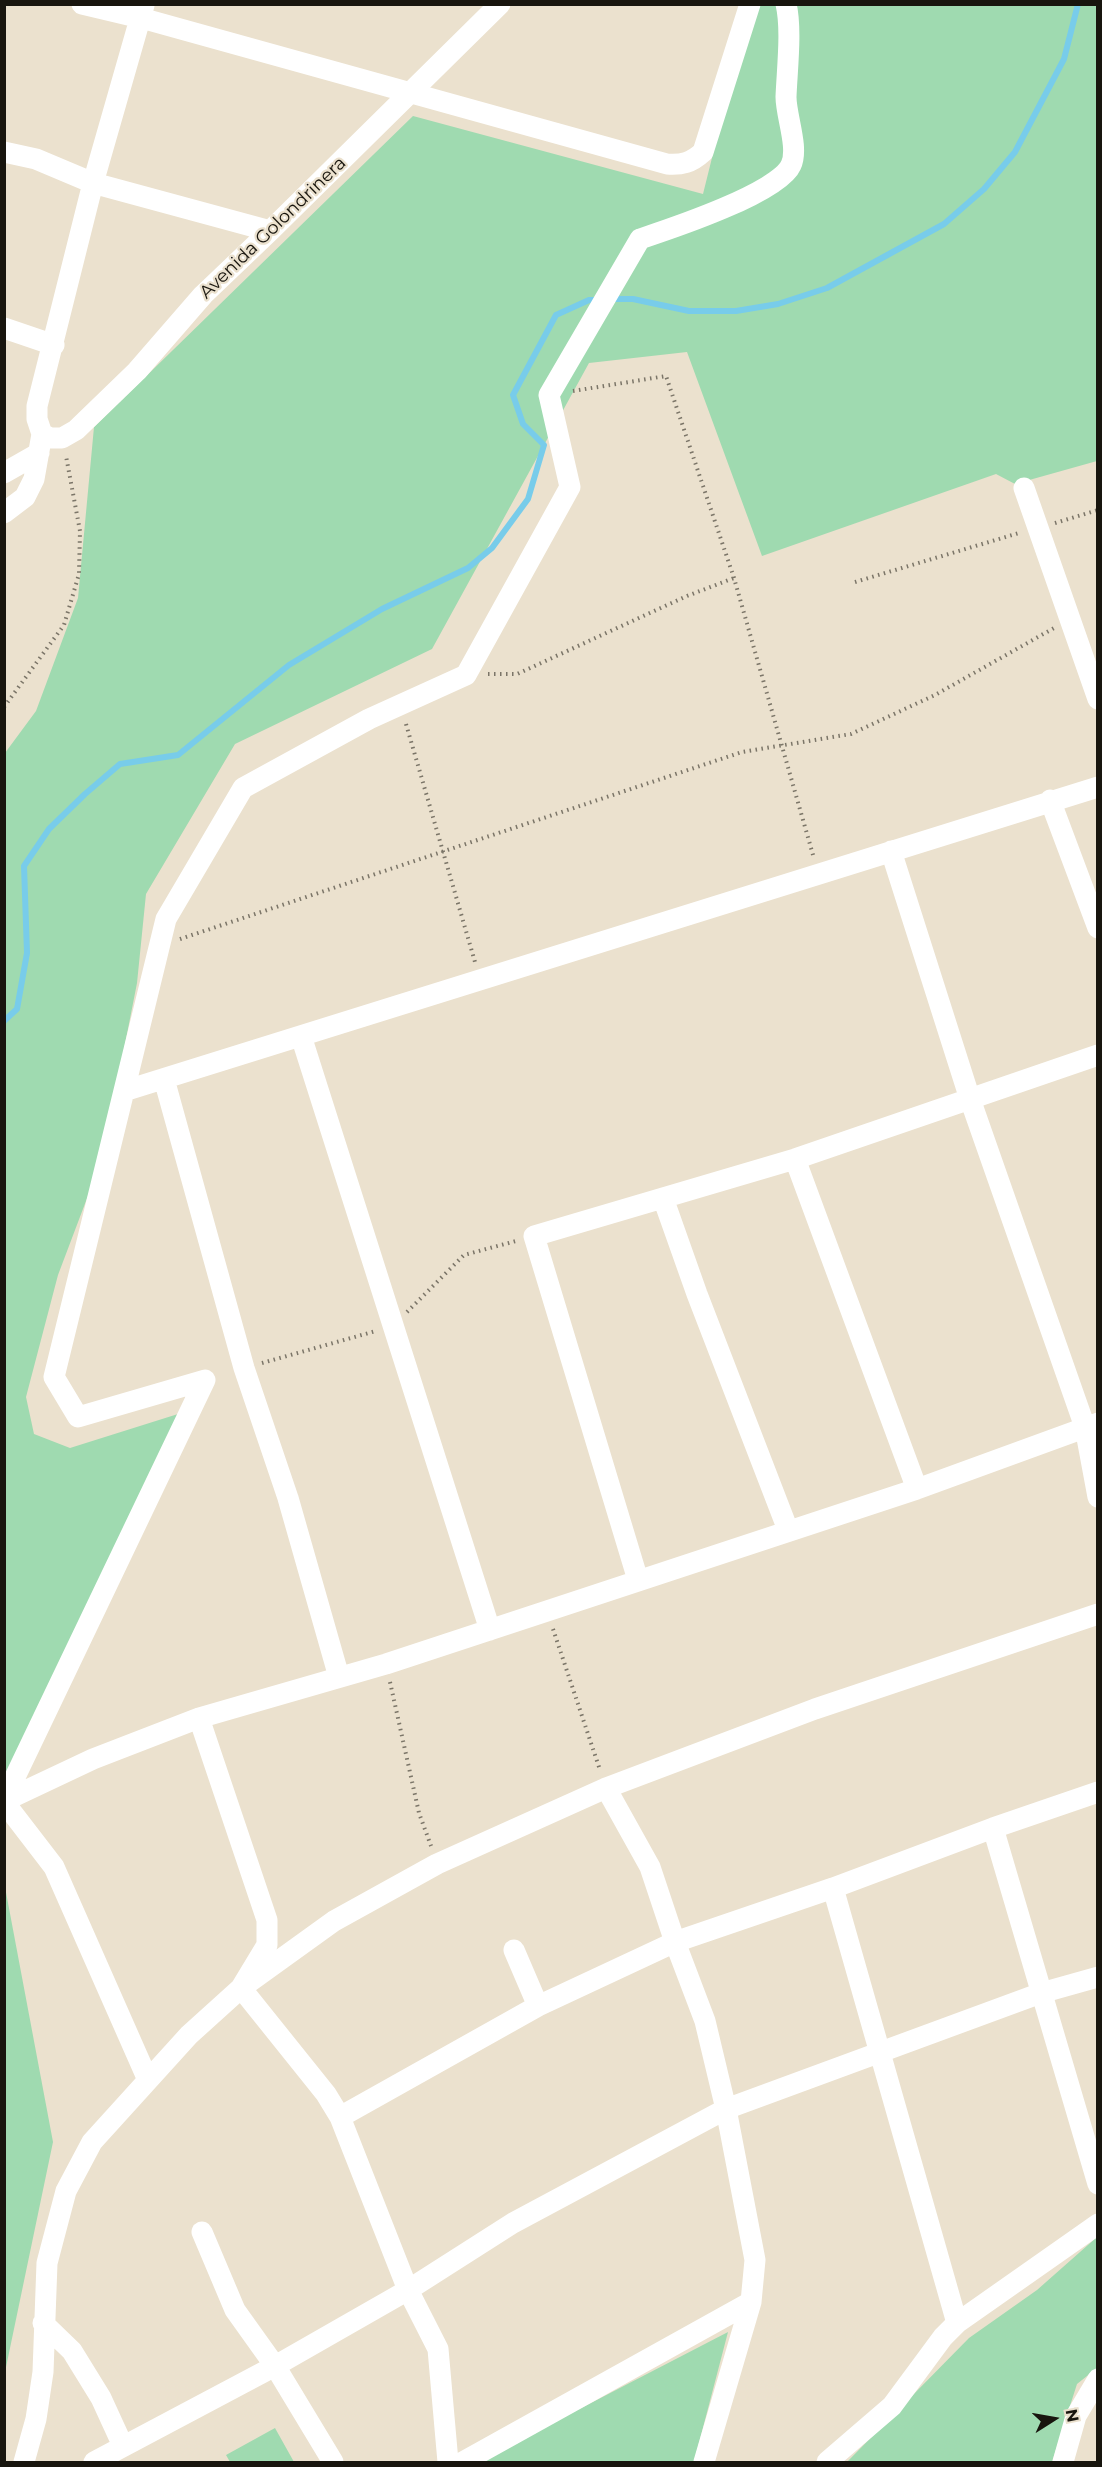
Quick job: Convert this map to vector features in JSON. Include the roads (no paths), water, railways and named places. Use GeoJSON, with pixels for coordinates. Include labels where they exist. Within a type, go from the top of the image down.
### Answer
{"type":"FeatureCollection","features":[{"type":"Feature","properties":{"kind":"street"},"geometry":{"type":"LineString","coordinates":[[82,4],[142,11],[411,93],[667,164],[681,165],[693,161],[703,152],[750,4]]}},
{"type":"Feature","properties":{"kind":"street","name":"Avenida Golondrinera"},"geometry":{"type":"LineString","coordinates":[[4,473],[48,441],[76,430],[137,371],[203,295],[500,4]]}},
{"type":"Feature","properties":{"kind":"street"},"geometry":{"type":"LineString","coordinates":[[4,1801],[205,1380],[78,1417],[54,1377],[166,919],[243,788],[369,719],[466,675],[570,488],[549,395],[640,239],[692,222],[752,194],[779,178],[791,165],[793,146],[786,107],[786,4]]}},
{"type":"Feature","properties":{"kind":"street"},"geometry":{"type":"LineString","coordinates":[[4,513],[25,497],[48,441],[37,419],[37,406],[93,183],[142,11]]}},
{"type":"Feature","properties":{"kind":"street"},"geometry":{"type":"LineString","coordinates":[[4,152],[36,159],[93,183],[270,231]]}},
{"type":"Feature","properties":{"kind":"street"},"geometry":{"type":"LineString","coordinates":[[4,328],[54,345]]}},
{"type":"Feature","properties":{"kind":"street"},"geometry":{"type":"LineString","coordinates":[[1024,488],[1098,699]]}},
{"type":"Feature","properties":{"kind":"street"},"geometry":{"type":"LineString","coordinates":[[124,1091],[1050,800],[1098,787]]}},
{"type":"Feature","properties":{"kind":"street"},"geometry":{"type":"LineString","coordinates":[[1050,800],[1098,928]]}},
{"type":"Feature","properties":{"kind":"street"},"geometry":{"type":"LineString","coordinates":[[891,850],[970,1099],[1091,1425],[1098,1497]]}},
{"type":"Feature","properties":{"kind":"street"},"geometry":{"type":"LineString","coordinates":[[301,1036],[490,1630]]}},
{"type":"Feature","properties":{"kind":"street"},"geometry":{"type":"LineString","coordinates":[[638,1580],[534,1236],[795,1159],[1098,1055]]}},
{"type":"Feature","properties":{"kind":"street"},"geometry":{"type":"LineString","coordinates":[[164,1079],[244,1368],[288,1498],[339,1677]]}},
{"type":"Feature","properties":{"kind":"street"},"geometry":{"type":"LineString","coordinates":[[795,1159],[917,1490]]}},
{"type":"Feature","properties":{"kind":"street"},"geometry":{"type":"LineString","coordinates":[[663,1198],[697,1294],[788,1530]]}},
{"type":"Feature","properties":{"kind":"street"},"geometry":{"type":"LineString","coordinates":[[4,1801],[93,1759],[199,1718],[386,1664],[788,1530],[917,1490],[1091,1425]]}},
{"type":"Feature","properties":{"kind":"street"},"geometry":{"type":"LineString","coordinates":[[24,2463],[36,2419],[43,2372],[47,2263],[66,2191],[93,2142],[189,2035],[240,1988],[334,1921],[437,1864],[606,1788],[815,1709],[1098,1614]]}},
{"type":"Feature","properties":{"kind":"street"},"geometry":{"type":"LineString","coordinates":[[199,1718],[267,1920],[267,1945],[240,1988]]}},
{"type":"Feature","properties":{"kind":"street"},"geometry":{"type":"LineString","coordinates":[[606,1788],[650,1867],[705,2021],[726,2109],[755,2260],[751,2302],[704,2463]]}},
{"type":"Feature","properties":{"kind":"street"},"geometry":{"type":"LineString","coordinates":[[340,2117],[538,2006],[675,1942],[833,1888],[993,1828],[1098,1792]]}},
{"type":"Feature","properties":{"kind":"street"},"geometry":{"type":"LineString","coordinates":[[4,1801],[54,1867],[148,2080]]}},
{"type":"Feature","properties":{"kind":"street"},"geometry":{"type":"LineString","coordinates":[[993,1828],[1098,2184]]}},
{"type":"Feature","properties":{"kind":"street"},"geometry":{"type":"LineString","coordinates":[[833,1888],[957,2323]]}},
{"type":"Feature","properties":{"kind":"street"},"geometry":{"type":"LineString","coordinates":[[514,1950],[538,2006]]}},
{"type":"Feature","properties":{"kind":"street"},"geometry":{"type":"LineString","coordinates":[[94,2463],[275,2366],[408,2290],[513,2223],[726,2109],[880,2050],[1041,1993],[1098,1977]]}},
{"type":"Feature","properties":{"kind":"street"},"geometry":{"type":"LineString","coordinates":[[240,1988],[326,2094],[340,2117],[408,2290],[438,2349],[448,2463]]}},
{"type":"Feature","properties":{"kind":"street"},"geometry":{"type":"LineString","coordinates":[[827,2463],[892,2406],[943,2337],[957,2323],[1098,2224]]}},
{"type":"Feature","properties":{"kind":"street"},"geometry":{"type":"LineString","coordinates":[[202,2232],[235,2310],[275,2366],[333,2463]]}},
{"type":"Feature","properties":{"kind":"street"},"geometry":{"type":"LineString","coordinates":[[463,2463],[751,2302]]}},
{"type":"Feature","properties":{"kind":"street"},"geometry":{"type":"LineString","coordinates":[[43,2324],[72,2351],[101,2398],[123,2446]]}},
{"type":"Feature","properties":{"kind":"street"},"geometry":{"type":"LineString","coordinates":[[1063,2463],[1076,2416],[1098,2379]]}},
{"type":"Feature","properties":{"kind":"waterway"},"geometry":{"type":"LineString","coordinates":[[612,299],[633,299],[689,311],[736,311],[778,304],[827,288],[944,224],[984,189],[1015,152],[1064,59],[1078,4]]}},
{"type":"Feature","properties":{"kind":"waterway"},"geometry":{"type":"LineString","coordinates":[[4,1021],[17,1009],[27,953],[24,866],[49,829],[120,764],[178,755],[289,665],[382,609],[468,568],[492,548],[528,499],[544,445],[523,424],[513,395],[556,315],[589,300],[598,300]]}}]}
